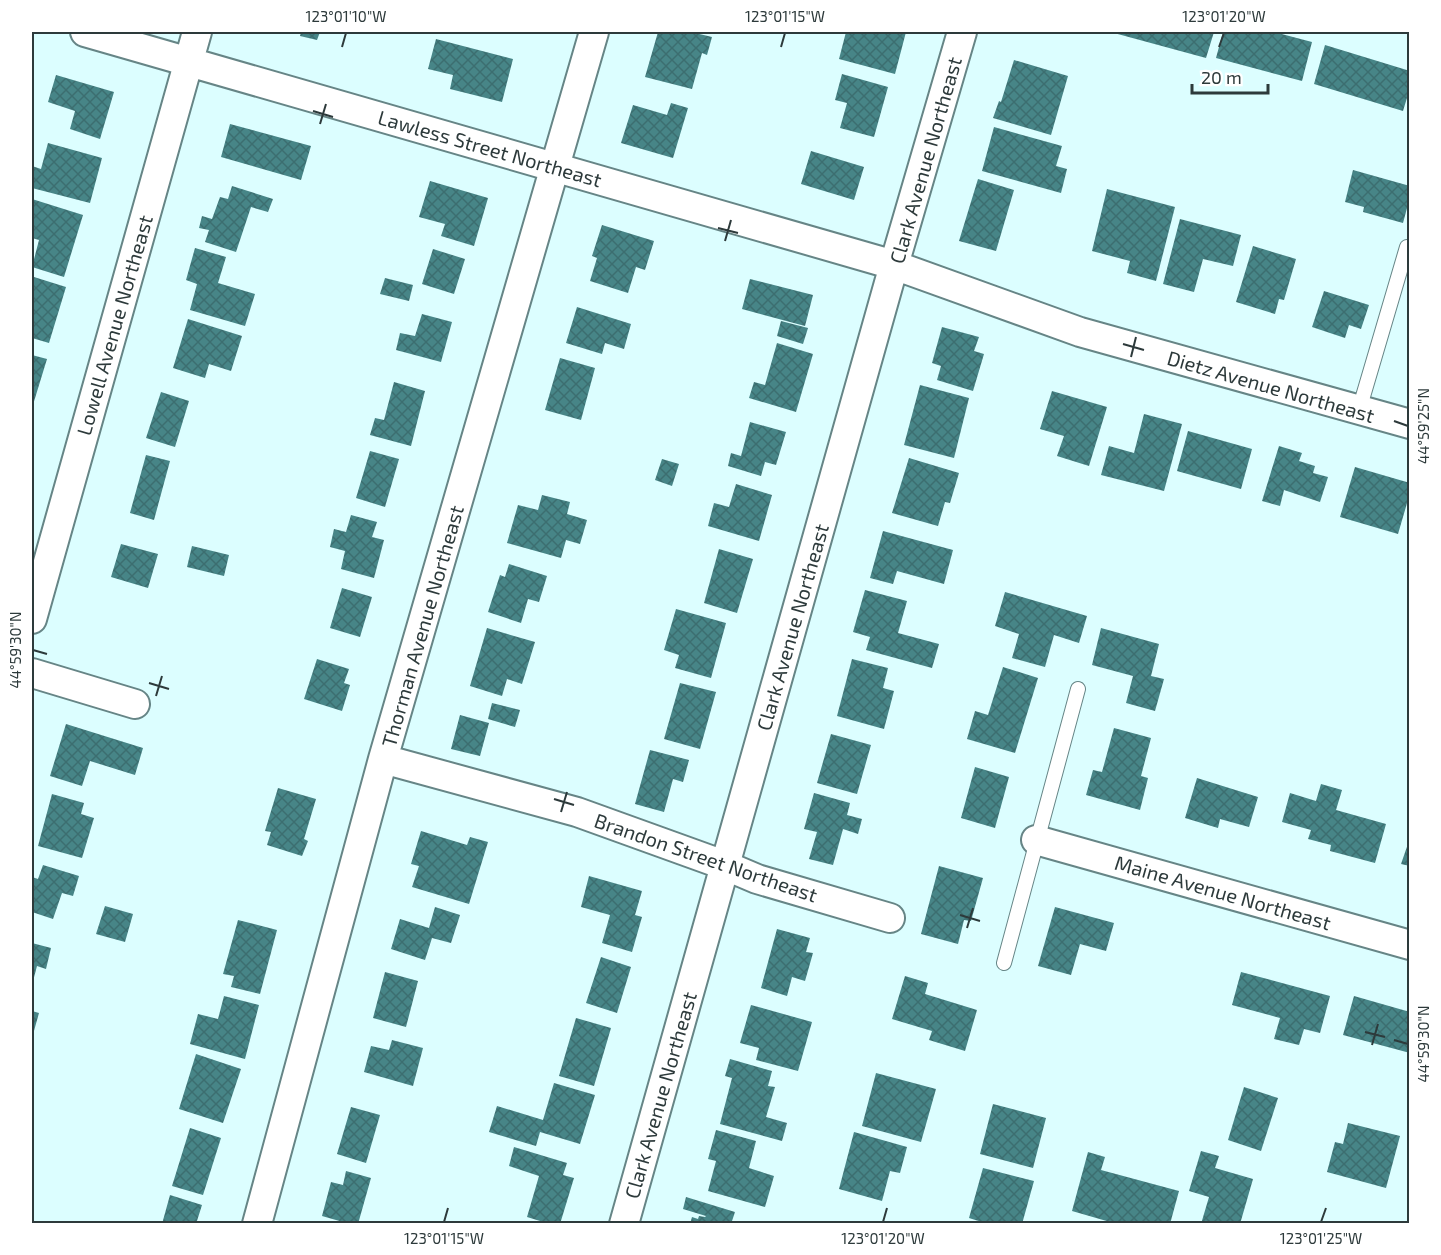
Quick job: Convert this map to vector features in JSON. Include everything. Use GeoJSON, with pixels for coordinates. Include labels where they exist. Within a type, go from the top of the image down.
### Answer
{"type":"FeatureCollection","features":[{"type":"Feature","properties":{"kind":"street","name":"Lawless Street Northeast"},"geometry":{"type":"LineString","coordinates":[[85,32],[894,265]]}},
{"type":"Feature","properties":{"kind":"street","name":"Lowell Avenue Northeast"},"geometry":{"type":"LineString","coordinates":[[32,619],[197,32]]}},
{"type":"Feature","properties":{"kind":"street","name":"Thorman Avenue Northeast"},"geometry":{"type":"LineString","coordinates":[[257,1224],[384,759],[594,32]]}},
{"type":"Feature","properties":{"kind":"street","name":"Clark Avenue Northeast"},"geometry":{"type":"LineString","coordinates":[[624,1224],[894,265],[962,32]]}},
{"type":"Feature","properties":{"kind":"street","name":"Dietz Avenue Northeast"},"geometry":{"type":"LineString","coordinates":[[894,265],[1080,332],[1410,424]]}},
{"type":"Feature","properties":{"kind":"street"},"geometry":{"type":"LineString","coordinates":[[32,674],[135,704]]}},
{"type":"Feature","properties":{"kind":"street","name":"Brandon Street Northeast"},"geometry":{"type":"LineString","coordinates":[[384,759],[577,812],[757,879],[890,918]]}},
{"type":"Feature","properties":{"kind":"street","name":"Maine Avenue Northeast"},"geometry":{"type":"LineString","coordinates":[[1036,840],[1410,945]]}},
{"type":"Feature","properties":{"kind":"lane"},"geometry":{"type":"LineString","coordinates":[[1359,410],[1407,247]]}},
{"type":"Feature","properties":{"kind":"lane"},"geometry":{"type":"LineString","coordinates":[[1004,963],[1078,689]]}},
{"type":"Feature","properties":{"kind":"building"},"geometry":{"type":"Polygon","coordinates":[[[301,32],[320,32],[317,40],[300,36],[301,32]]]}},
{"type":"Feature","properties":{"kind":"building"},"geometry":{"type":"Polygon","coordinates":[[[658,32],[691,32],[712,37],[707,55],[702,53],[692,89],[645,77],[658,32]]]}},
{"type":"Feature","properties":{"kind":"building"},"geometry":{"type":"Polygon","coordinates":[[[846,32],[906,32],[895,74],[839,59],[846,32]]]}},
{"type":"Feature","properties":{"kind":"building"},"geometry":{"type":"Polygon","coordinates":[[[1115,32],[1214,32],[1206,58],[1115,32]]]}},
{"type":"Feature","properties":{"kind":"building"},"geometry":{"type":"Polygon","coordinates":[[[1223,32],[1274,32],[1312,42],[1302,81],[1216,58],[1223,32]]]}},
{"type":"Feature","properties":{"kind":"building"},"geometry":{"type":"Polygon","coordinates":[[[436,39],[513,59],[502,102],[450,89],[453,75],[428,69],[436,39]]]}},
{"type":"Feature","properties":{"kind":"building"},"geometry":{"type":"Polygon","coordinates":[[[1325,45],[1410,71],[1410,88],[1403,111],[1314,84],[1325,45]]]}},
{"type":"Feature","properties":{"kind":"building"},"geometry":{"type":"Polygon","coordinates":[[[1014,60],[1068,76],[1051,135],[993,118],[999,101],[1001,102],[1014,60]]]}},
{"type":"Feature","properties":{"kind":"building"},"geometry":{"type":"Polygon","coordinates":[[[842,74],[888,87],[874,137],[840,128],[847,103],[835,100],[842,74]]]}},
{"type":"Feature","properties":{"kind":"building"},"geometry":{"type":"Polygon","coordinates":[[[56,75],[114,92],[100,139],[70,129],[75,111],[48,102],[56,75]]]}},
{"type":"Feature","properties":{"kind":"building"},"geometry":{"type":"Polygon","coordinates":[[[671,103],[688,108],[673,158],[621,143],[633,105],[667,115],[671,103]]]}},
{"type":"Feature","properties":{"kind":"building"},"geometry":{"type":"Polygon","coordinates":[[[230,124],[311,146],[301,180],[221,157],[230,124]]]}},
{"type":"Feature","properties":{"kind":"building"},"geometry":{"type":"Polygon","coordinates":[[[994,127],[1062,146],[1056,166],[1067,169],[1061,193],[982,171],[994,127]]]}},
{"type":"Feature","properties":{"kind":"building"},"geometry":{"type":"Polygon","coordinates":[[[48,143],[102,158],[90,203],[32,188],[32,166],[41,169],[48,143]]]}},
{"type":"Feature","properties":{"kind":"building"},"geometry":{"type":"Polygon","coordinates":[[[811,151],[864,167],[854,200],[801,184],[811,151]]]}},
{"type":"Feature","properties":{"kind":"building"},"geometry":{"type":"Polygon","coordinates":[[[1353,170],[1410,186],[1410,197],[1403,223],[1363,212],[1364,207],[1345,202],[1353,170]]]}},
{"type":"Feature","properties":{"kind":"building"},"geometry":{"type":"Polygon","coordinates":[[[978,179],[1014,190],[996,251],[959,241],[978,179]]]}},
{"type":"Feature","properties":{"kind":"building"},"geometry":{"type":"Polygon","coordinates":[[[430,181],[488,198],[474,246],[441,236],[445,224],[419,217],[430,181]]]}},
{"type":"Feature","properties":{"kind":"building"},"geometry":{"type":"Polygon","coordinates":[[[232,186],[273,199],[268,212],[251,207],[236,252],[205,242],[209,230],[199,228],[202,216],[212,219],[220,197],[228,199],[232,186]]]}},
{"type":"Feature","properties":{"kind":"building"},"geometry":{"type":"Polygon","coordinates":[[[1107,189],[1175,207],[1156,281],[1127,273],[1130,261],[1092,251],[1107,189]]]}},
{"type":"Feature","properties":{"kind":"building"},"geometry":{"type":"Polygon","coordinates":[[[32,199],[83,215],[64,277],[32,267],[39,240],[32,238],[32,199]]]}},
{"type":"Feature","properties":{"kind":"building"},"geometry":{"type":"Polygon","coordinates":[[[1180,219],[1241,235],[1233,266],[1203,259],[1194,292],[1163,284],[1180,219]]]}},
{"type":"Feature","properties":{"kind":"building"},"geometry":{"type":"Polygon","coordinates":[[[602,225],[654,241],[645,270],[636,267],[628,293],[590,281],[597,258],[592,256],[602,225]]]}},
{"type":"Feature","properties":{"kind":"building"},"geometry":{"type":"Polygon","coordinates":[[[1253,246],[1296,259],[1284,300],[1279,299],[1275,314],[1236,302],[1253,246]]]}},
{"type":"Feature","properties":{"kind":"building"},"geometry":{"type":"Polygon","coordinates":[[[195,248],[226,257],[218,283],[255,294],[245,326],[190,310],[197,284],[186,280],[195,248]]]}},
{"type":"Feature","properties":{"kind":"building"},"geometry":{"type":"Polygon","coordinates":[[[433,249],[465,259],[454,294],[422,284],[433,249]]]}},
{"type":"Feature","properties":{"kind":"building"},"geometry":{"type":"Polygon","coordinates":[[[34,277],[66,287],[49,343],[32,338],[34,277]]]}},
{"type":"Feature","properties":{"kind":"building"},"geometry":{"type":"Polygon","coordinates":[[[385,278],[413,285],[409,301],[380,294],[385,278]]]}},
{"type":"Feature","properties":{"kind":"building"},"geometry":{"type":"Polygon","coordinates":[[[750,279],[813,295],[805,326],[742,309],[750,279]]]}},
{"type":"Feature","properties":{"kind":"building"},"geometry":{"type":"Polygon","coordinates":[[[1324,291],[1369,305],[1361,329],[1349,325],[1345,338],[1312,327],[1324,291]]]}},
{"type":"Feature","properties":{"kind":"building"},"geometry":{"type":"Polygon","coordinates":[[[577,307],[631,324],[624,349],[605,343],[602,354],[566,343],[577,307]]]}},
{"type":"Feature","properties":{"kind":"building"},"geometry":{"type":"Polygon","coordinates":[[[422,314],[452,322],[441,362],[396,350],[400,333],[415,336],[422,314]]]}},
{"type":"Feature","properties":{"kind":"building"},"geometry":{"type":"Polygon","coordinates":[[[188,319],[242,336],[231,371],[209,364],[205,378],[173,368],[188,319]]]}},
{"type":"Feature","properties":{"kind":"building"},"geometry":{"type":"Polygon","coordinates":[[[781,321],[808,328],[803,344],[777,336],[781,321]]]}},
{"type":"Feature","properties":{"kind":"building"},"geometry":{"type":"Polygon","coordinates":[[[942,327],[979,337],[974,351],[984,354],[973,391],[937,380],[941,366],[932,363],[942,327]]]}},
{"type":"Feature","properties":{"kind":"building"},"geometry":{"type":"Polygon","coordinates":[[[777,343],[813,354],[796,412],[749,398],[754,382],[765,385],[777,343]]]}},
{"type":"Feature","properties":{"kind":"building"},"geometry":{"type":"Polygon","coordinates":[[[32,355],[47,359],[32,408],[32,355]]]}},
{"type":"Feature","properties":{"kind":"building"},"geometry":{"type":"Polygon","coordinates":[[[560,358],[595,368],[581,420],[545,410],[560,358]]]}},
{"type":"Feature","properties":{"kind":"building"},"geometry":{"type":"Polygon","coordinates":[[[394,382],[425,391],[411,446],[370,435],[375,418],[384,420],[394,382]]]}},
{"type":"Feature","properties":{"kind":"building"},"geometry":{"type":"Polygon","coordinates":[[[920,385],[969,398],[954,458],[904,445],[920,385]]]}},
{"type":"Feature","properties":{"kind":"building"},"geometry":{"type":"Polygon","coordinates":[[[1052,391],[1107,407],[1089,466],[1057,456],[1064,436],[1040,429],[1052,391]]]}},
{"type":"Feature","properties":{"kind":"building"},"geometry":{"type":"Polygon","coordinates":[[[161,392],[189,401],[175,447],[146,438],[161,392]]]}},
{"type":"Feature","properties":{"kind":"building"},"geometry":{"type":"Polygon","coordinates":[[[1144,414],[1182,424],[1164,491],[1101,475],[1109,446],[1134,453],[1144,414]]]}},
{"type":"Feature","properties":{"kind":"building"},"geometry":{"type":"Polygon","coordinates":[[[750,422],[786,432],[776,465],[765,462],[761,476],[728,466],[731,453],[741,456],[750,422]]]}},
{"type":"Feature","properties":{"kind":"building"},"geometry":{"type":"Polygon","coordinates":[[[1188,431],[1252,449],[1241,489],[1177,471],[1188,431]]]}},
{"type":"Feature","properties":{"kind":"building"},"geometry":{"type":"Polygon","coordinates":[[[1279,446],[1302,453],[1299,461],[1315,466],[1313,473],[1328,477],[1320,502],[1284,490],[1280,506],[1262,501],[1279,446]]]}},
{"type":"Feature","properties":{"kind":"building"},"geometry":{"type":"Polygon","coordinates":[[[370,451],[399,459],[385,507],[356,498],[370,451]]]}},
{"type":"Feature","properties":{"kind":"building"},"geometry":{"type":"Polygon","coordinates":[[[146,455],[170,461],[154,520],[130,513],[146,455]]]}},
{"type":"Feature","properties":{"kind":"building"},"geometry":{"type":"Polygon","coordinates":[[[909,458],[959,473],[950,503],[945,502],[938,526],[892,513],[909,458]]]}},
{"type":"Feature","properties":{"kind":"building"},"geometry":{"type":"Polygon","coordinates":[[[662,459],[679,464],[672,486],[655,480],[662,459]]]}},
{"type":"Feature","properties":{"kind":"building"},"geometry":{"type":"Polygon","coordinates":[[[1355,467],[1410,483],[1410,493],[1398,534],[1340,517],[1355,467]]]}},
{"type":"Feature","properties":{"kind":"building"},"geometry":{"type":"Polygon","coordinates":[[[736,484],[772,495],[759,541],[708,526],[714,503],[729,507],[736,484]]]}},
{"type":"Feature","properties":{"kind":"building"},"geometry":{"type":"Polygon","coordinates":[[[542,495],[570,502],[567,514],[587,520],[580,544],[566,540],[561,558],[507,543],[518,505],[538,510],[542,495]]]}},
{"type":"Feature","properties":{"kind":"building"},"geometry":{"type":"Polygon","coordinates":[[[351,515],[377,522],[372,537],[384,540],[374,578],[341,569],[345,551],[330,547],[334,529],[346,532],[351,515]]]}},
{"type":"Feature","properties":{"kind":"building"},"geometry":{"type":"Polygon","coordinates":[[[883,531],[953,550],[944,584],[897,571],[893,584],[870,578],[883,531]]]}},
{"type":"Feature","properties":{"kind":"building"},"geometry":{"type":"Polygon","coordinates":[[[121,544],[158,554],[148,588],[111,577],[121,544]]]}},
{"type":"Feature","properties":{"kind":"building"},"geometry":{"type":"Polygon","coordinates":[[[192,546],[229,555],[224,576],[187,567],[192,546]]]}},
{"type":"Feature","properties":{"kind":"building"},"geometry":{"type":"Polygon","coordinates":[[[719,549],[753,559],[737,613],[704,603],[719,549]]]}},
{"type":"Feature","properties":{"kind":"building"},"geometry":{"type":"Polygon","coordinates":[[[509,564],[547,576],[539,602],[528,599],[521,623],[488,612],[500,575],[505,577],[509,564]]]}},
{"type":"Feature","properties":{"kind":"building"},"geometry":{"type":"Polygon","coordinates":[[[342,588],[372,597],[360,637],[330,628],[342,588]]]}},
{"type":"Feature","properties":{"kind":"building"},"geometry":{"type":"Polygon","coordinates":[[[865,590],[907,601],[898,633],[939,644],[932,668],[866,650],[870,637],[853,632],[865,590]]]}},
{"type":"Feature","properties":{"kind":"building"},"geometry":{"type":"Polygon","coordinates":[[[1005,592],[1087,616],[1079,643],[1054,635],[1045,667],[1012,658],[1019,634],[995,626],[1005,592]]]}},
{"type":"Feature","properties":{"kind":"building"},"geometry":{"type":"Polygon","coordinates":[[[676,609],[726,623],[711,678],[675,668],[679,655],[664,650],[676,609]]]}},
{"type":"Feature","properties":{"kind":"building"},"geometry":{"type":"Polygon","coordinates":[[[487,628],[535,642],[522,684],[507,679],[502,696],[470,686],[487,628]]]}},
{"type":"Feature","properties":{"kind":"building"},"geometry":{"type":"Polygon","coordinates":[[[1101,628],[1159,644],[1151,676],[1164,679],[1155,711],[1126,703],[1133,676],[1092,665],[1101,628]]]}},
{"type":"Feature","properties":{"kind":"building"},"geometry":{"type":"Polygon","coordinates":[[[317,659],[349,669],[344,683],[350,685],[342,711],[304,699],[317,659]]]}},
{"type":"Feature","properties":{"kind":"building"},"geometry":{"type":"Polygon","coordinates":[[[852,659],[888,668],[883,688],[894,691],[884,729],[837,716],[852,659]]]}},
{"type":"Feature","properties":{"kind":"building"},"geometry":{"type":"Polygon","coordinates":[[[1003,667],[1038,678],[1015,753],[967,739],[975,711],[988,715],[1003,667]]]}},
{"type":"Feature","properties":{"kind":"building"},"geometry":{"type":"Polygon","coordinates":[[[680,683],[716,692],[700,749],[664,739],[680,683]]]}},
{"type":"Feature","properties":{"kind":"building"},"geometry":{"type":"Polygon","coordinates":[[[492,703],[520,710],[515,727],[488,719],[492,703]]]}},
{"type":"Feature","properties":{"kind":"building"},"geometry":{"type":"Polygon","coordinates":[[[460,715],[489,723],[480,756],[451,749],[460,715]]]}},
{"type":"Feature","properties":{"kind":"building"},"geometry":{"type":"Polygon","coordinates":[[[66,724],[143,748],[135,775],[90,761],[82,786],[50,776],[66,724]]]}},
{"type":"Feature","properties":{"kind":"building"},"geometry":{"type":"Polygon","coordinates":[[[1114,728],[1151,738],[1141,776],[1148,778],[1140,810],[1086,795],[1093,770],[1102,772],[1114,728]]]}},
{"type":"Feature","properties":{"kind":"building"},"geometry":{"type":"Polygon","coordinates":[[[831,734],[871,745],[857,794],[817,783],[831,734]]]}},
{"type":"Feature","properties":{"kind":"building"},"geometry":{"type":"Polygon","coordinates":[[[650,750],[689,760],[683,782],[673,779],[664,812],[635,804],[650,750]]]}},
{"type":"Feature","properties":{"kind":"building"},"geometry":{"type":"Polygon","coordinates":[[[975,767],[1009,777],[995,828],[961,818],[975,767]]]}},
{"type":"Feature","properties":{"kind":"building"},"geometry":{"type":"Polygon","coordinates":[[[1197,778],[1258,797],[1249,827],[1220,819],[1218,828],[1185,818],[1197,778]]]}},
{"type":"Feature","properties":{"kind":"building"},"geometry":{"type":"Polygon","coordinates":[[[1321,784],[1342,790],[1336,810],[1386,824],[1375,863],[1330,851],[1331,845],[1308,839],[1311,830],[1282,822],[1290,793],[1316,801],[1321,784]]]}},
{"type":"Feature","properties":{"kind":"building"},"geometry":{"type":"Polygon","coordinates":[[[278,788],[316,799],[304,839],[308,841],[302,856],[267,845],[271,832],[265,831],[278,788]]]}},
{"type":"Feature","properties":{"kind":"building"},"geometry":{"type":"Polygon","coordinates":[[[814,793],[850,803],[847,815],[862,819],[858,834],[843,829],[833,865],[809,859],[817,832],[804,829],[814,793]]]}},
{"type":"Feature","properties":{"kind":"building"},"geometry":{"type":"Polygon","coordinates":[[[52,794],[84,803],[81,814],[94,818],[82,858],[38,846],[52,794]]]}},
{"type":"Feature","properties":{"kind":"building"},"geometry":{"type":"Polygon","coordinates":[[[421,831],[467,845],[470,837],[488,842],[469,904],[412,887],[419,866],[411,864],[421,831]]]}},
{"type":"Feature","properties":{"kind":"building"},"geometry":{"type":"Polygon","coordinates":[[[1410,838],[1410,866],[1401,864],[1410,838]]]}},
{"type":"Feature","properties":{"kind":"building"},"geometry":{"type":"Polygon","coordinates":[[[43,865],[79,876],[73,896],[62,893],[53,919],[32,912],[32,877],[38,879],[43,865]]]}},
{"type":"Feature","properties":{"kind":"building"},"geometry":{"type":"Polygon","coordinates":[[[939,866],[983,878],[971,921],[964,920],[958,944],[921,934],[939,866]]]}},
{"type":"Feature","properties":{"kind":"building"},"geometry":{"type":"Polygon","coordinates":[[[589,876],[642,891],[635,915],[642,917],[632,952],[602,943],[610,915],[581,907],[589,876]]]}},
{"type":"Feature","properties":{"kind":"building"},"geometry":{"type":"Polygon","coordinates":[[[105,906],[133,914],[125,942],[96,934],[105,906]]]}},
{"type":"Feature","properties":{"kind":"building"},"geometry":{"type":"Polygon","coordinates":[[[435,907],[460,915],[451,943],[432,938],[425,960],[391,949],[400,919],[429,928],[435,907]]]}},
{"type":"Feature","properties":{"kind":"building"},"geometry":{"type":"Polygon","coordinates":[[[1055,907],[1114,923],[1106,951],[1080,944],[1071,975],[1038,966],[1055,907]]]}},
{"type":"Feature","properties":{"kind":"building"},"geometry":{"type":"Polygon","coordinates":[[[238,920],[277,930],[260,994],[231,987],[234,976],[223,974],[238,920]]]}},
{"type":"Feature","properties":{"kind":"building"},"geometry":{"type":"Polygon","coordinates":[[[777,929],[810,938],[806,952],[813,953],[805,981],[792,977],[787,996],[761,988],[777,929]]]}},
{"type":"Feature","properties":{"kind":"building"},"geometry":{"type":"Polygon","coordinates":[[[32,943],[51,948],[46,969],[37,966],[32,985],[32,943]]]}},
{"type":"Feature","properties":{"kind":"building"},"geometry":{"type":"Polygon","coordinates":[[[601,957],[631,967],[617,1013],[586,1003],[601,957]]]}},
{"type":"Feature","properties":{"kind":"building"},"geometry":{"type":"Polygon","coordinates":[[[385,972],[418,981],[406,1027],[373,1018],[385,972]]]}},
{"type":"Feature","properties":{"kind":"building"},"geometry":{"type":"Polygon","coordinates":[[[1241,972],[1330,996],[1320,1033],[1304,1029],[1299,1045],[1274,1039],[1280,1018],[1232,1005],[1241,972]]]}},
{"type":"Feature","properties":{"kind":"building"},"geometry":{"type":"Polygon","coordinates":[[[905,976],[928,983],[925,994],[977,1010],[965,1051],[929,1040],[932,1031],[892,1019],[905,976]]]}},
{"type":"Feature","properties":{"kind":"building"},"geometry":{"type":"Polygon","coordinates":[[[224,996],[259,1005],[245,1059],[190,1044],[198,1014],[218,1019],[224,996]]]}},
{"type":"Feature","properties":{"kind":"building"},"geometry":{"type":"Polygon","coordinates":[[[1354,996],[1410,1012],[1410,1053],[1343,1035],[1354,996]]]}},
{"type":"Feature","properties":{"kind":"building"},"geometry":{"type":"Polygon","coordinates":[[[751,1005],[812,1022],[798,1071],[756,1060],[759,1048],[740,1043],[751,1005]]]}},
{"type":"Feature","properties":{"kind":"building"},"geometry":{"type":"Polygon","coordinates":[[[32,1011],[39,1013],[32,1038],[32,1011]]]}},
{"type":"Feature","properties":{"kind":"building"},"geometry":{"type":"Polygon","coordinates":[[[576,1018],[611,1028],[594,1086],[559,1076],[576,1018]]]}},
{"type":"Feature","properties":{"kind":"building"},"geometry":{"type":"Polygon","coordinates":[[[392,1040],[423,1048],[413,1086],[364,1072],[371,1046],[389,1050],[392,1040]]]}},
{"type":"Feature","properties":{"kind":"building"},"geometry":{"type":"Polygon","coordinates":[[[196,1054],[241,1069],[223,1123],[179,1109],[196,1054]]]}},
{"type":"Feature","properties":{"kind":"building"},"geometry":{"type":"Polygon","coordinates":[[[730,1059],[772,1071],[768,1086],[775,1087],[766,1117],[787,1123],[782,1141],[720,1124],[732,1078],[725,1076],[730,1059]]]}},
{"type":"Feature","properties":{"kind":"building"},"geometry":{"type":"Polygon","coordinates":[[[876,1073],[936,1089],[921,1142],[862,1126],[876,1073]]]}},
{"type":"Feature","properties":{"kind":"building"},"geometry":{"type":"Polygon","coordinates":[[[554,1083],[595,1095],[580,1144],[540,1132],[536,1146],[489,1132],[497,1106],[543,1120],[554,1083]]]}},
{"type":"Feature","properties":{"kind":"building"},"geometry":{"type":"Polygon","coordinates":[[[1244,1087],[1278,1098],[1261,1151],[1228,1140],[1244,1087]]]}},
{"type":"Feature","properties":{"kind":"building"},"geometry":{"type":"Polygon","coordinates":[[[993,1104],[1046,1118],[1033,1168],[980,1154],[993,1104]]]}},
{"type":"Feature","properties":{"kind":"building"},"geometry":{"type":"Polygon","coordinates":[[[351,1107],[380,1115],[366,1163],[337,1154],[351,1107]]]}},
{"type":"Feature","properties":{"kind":"building"},"geometry":{"type":"Polygon","coordinates":[[[1348,1123],[1400,1136],[1386,1188],[1327,1172],[1335,1142],[1343,1144],[1348,1123]]]}},
{"type":"Feature","properties":{"kind":"building"},"geometry":{"type":"Polygon","coordinates":[[[190,1128],[221,1138],[203,1195],[172,1186],[190,1128]]]}},
{"type":"Feature","properties":{"kind":"building"},"geometry":{"type":"Polygon","coordinates":[[[716,1130],[756,1141],[749,1168],[774,1176],[765,1207],[708,1191],[716,1161],[708,1159],[716,1130]]]}},
{"type":"Feature","properties":{"kind":"building"},"geometry":{"type":"Polygon","coordinates":[[[854,1132],[907,1147],[900,1173],[890,1171],[882,1201],[839,1189],[854,1132]]]}},
{"type":"Feature","properties":{"kind":"building"},"geometry":{"type":"Polygon","coordinates":[[[514,1147],[567,1163],[563,1175],[574,1178],[560,1224],[550,1224],[527,1217],[539,1176],[509,1166],[514,1147]]]}},
{"type":"Feature","properties":{"kind":"building"},"geometry":{"type":"Polygon","coordinates":[[[1201,1151],[1219,1156],[1215,1168],[1253,1179],[1240,1224],[1201,1224],[1209,1197],[1189,1191],[1201,1151]]]}},
{"type":"Feature","properties":{"kind":"building"},"geometry":{"type":"Polygon","coordinates":[[[1088,1152],[1105,1157],[1101,1170],[1179,1191],[1170,1224],[1117,1224],[1072,1211],[1088,1152]]]}},
{"type":"Feature","properties":{"kind":"building"},"geometry":{"type":"Polygon","coordinates":[[[983,1168],[1034,1181],[1022,1224],[988,1224],[969,1218],[983,1168]]]}},
{"type":"Feature","properties":{"kind":"building"},"geometry":{"type":"Polygon","coordinates":[[[346,1171],[371,1178],[358,1224],[322,1216],[331,1182],[343,1185],[346,1171]]]}},
{"type":"Feature","properties":{"kind":"building"},"geometry":{"type":"Polygon","coordinates":[[[170,1195],[202,1205],[196,1224],[162,1224],[170,1195]]]}},
{"type":"Feature","properties":{"kind":"building"},"geometry":{"type":"Polygon","coordinates":[[[686,1197],[735,1212],[731,1224],[690,1224],[692,1217],[698,1219],[699,1216],[706,1216],[683,1209],[686,1197]]]}}]}
